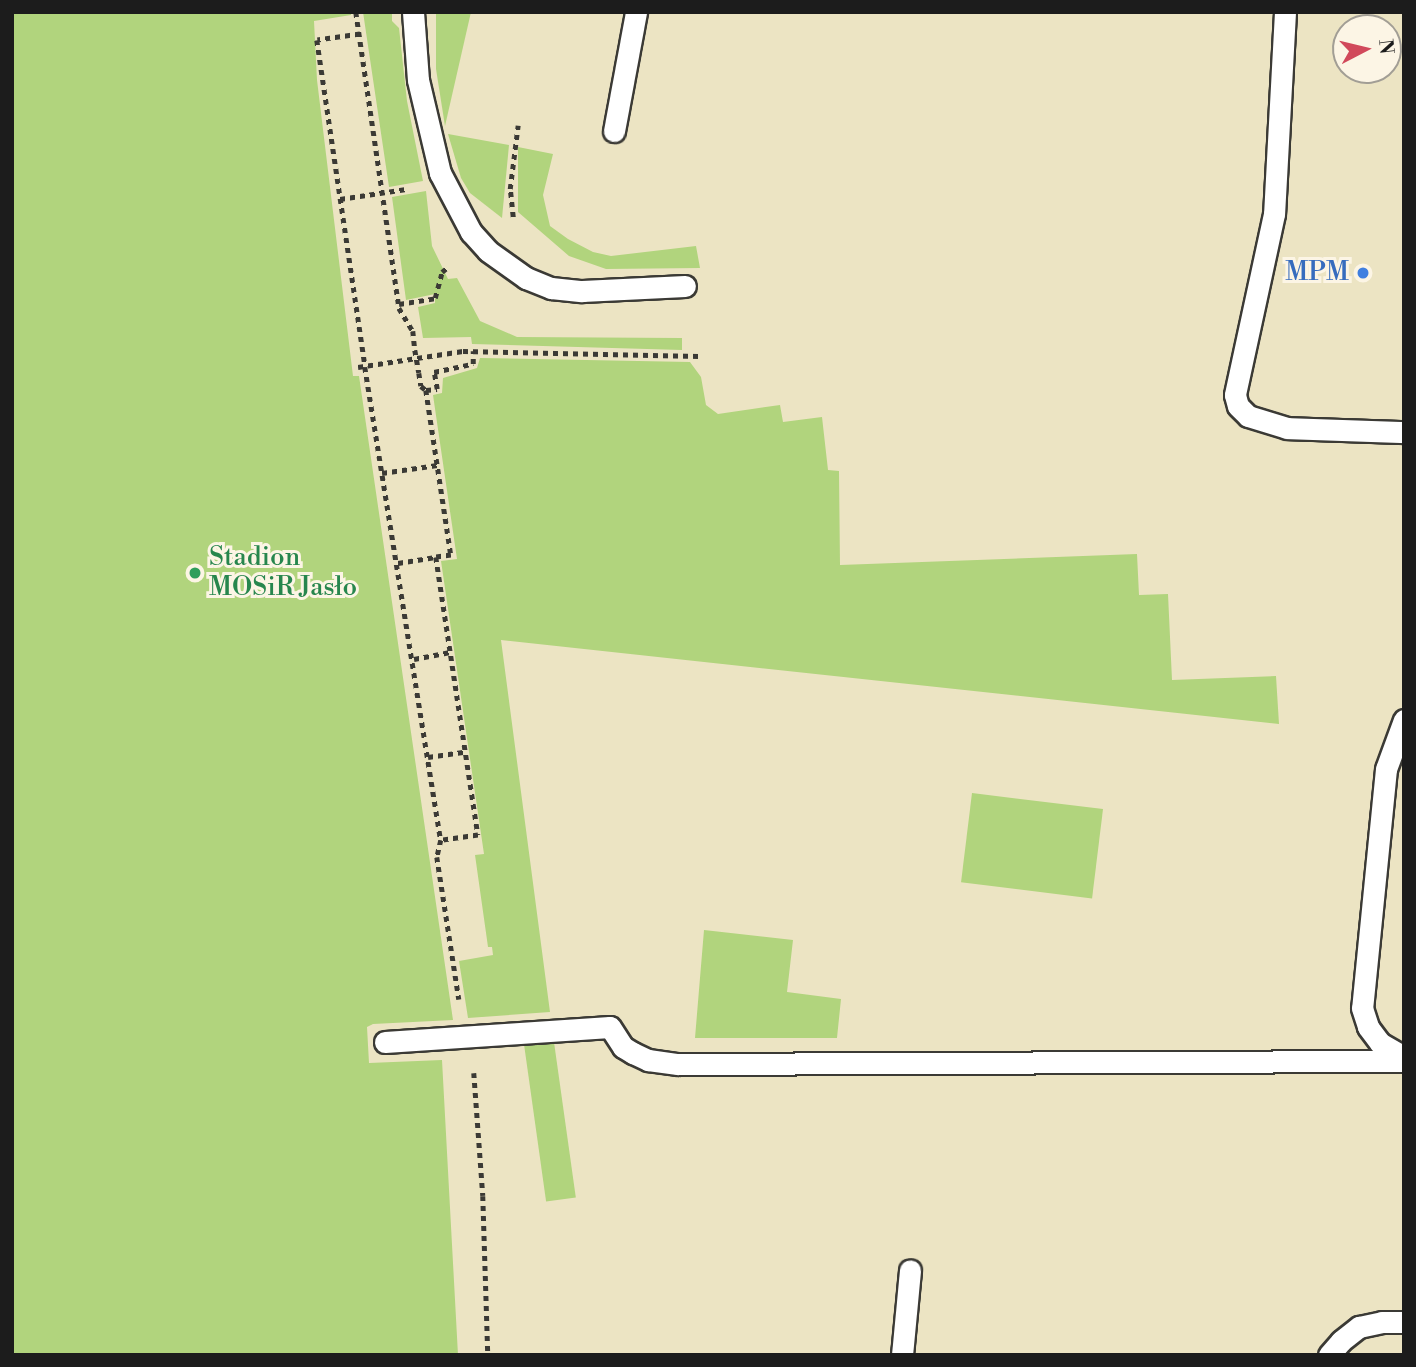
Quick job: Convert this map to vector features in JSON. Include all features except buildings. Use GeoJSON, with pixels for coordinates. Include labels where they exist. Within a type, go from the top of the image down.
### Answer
{"type":"FeatureCollection","features":[{"type":"Feature","properties":{"kind":"lane"},"geometry":{"type":"LineString","coordinates":[[413,12],[418,80],[440,173],[471,232],[488,251],[526,278],[565,290],[685,286]]}},
{"type":"Feature","properties":{"kind":"lane"},"geometry":{"type":"LineString","coordinates":[[614,131],[636,12]]}},
{"type":"Feature","properties":{"kind":"lane"},"geometry":{"type":"LineString","coordinates":[[1285,12],[1273,214],[1235,395],[1238,405],[1248,416],[1287,428],[1404,432]]}},
{"type":"Feature","properties":{"kind":"lane"},"geometry":{"type":"LineString","coordinates":[[1404,720],[1385,769],[1362,1008],[1368,1027],[1380,1044],[1404,1059]]}},
{"type":"Feature","properties":{"kind":"lane"},"geometry":{"type":"LineString","coordinates":[[385,1042],[610,1027],[623,1046],[633,1053],[648,1060],[678,1064],[1404,1059]]}},
{"type":"Feature","properties":{"kind":"lane"},"geometry":{"type":"LineString","coordinates":[[902,1355],[910,1269]]}},
{"type":"Feature","properties":{"kind":"lane"},"geometry":{"type":"LineString","coordinates":[[1329,1355],[1359,1327],[1382,1322],[1404,1322]]}},
{"type":"Feature","properties":{"kind":"path"},"geometry":{"type":"LineString","coordinates":[[356,12],[399,304],[413,331],[421,386],[426,390],[451,555],[398,563]]}},
{"type":"Feature","properties":{"kind":"path"},"geometry":{"type":"LineString","coordinates":[[360,34],[317,40],[365,367],[441,840],[437,857],[464,1036],[474,1076],[483,1196],[488,1355]]}},
{"type":"Feature","properties":{"kind":"path"},"geometry":{"type":"LineString","coordinates":[[517,221],[511,214],[510,189],[518,125]]}},
{"type":"Feature","properties":{"kind":"path"},"geometry":{"type":"LineString","coordinates":[[340,199],[390,192]]}},
{"type":"Feature","properties":{"kind":"path"},"geometry":{"type":"LineString","coordinates":[[399,304],[435,298]]}},
{"type":"Feature","properties":{"kind":"path"},"geometry":{"type":"LineString","coordinates":[[426,390],[437,389],[435,372],[473,364],[473,351]]}},
{"type":"Feature","properties":{"kind":"path"},"geometry":{"type":"LineString","coordinates":[[358,367],[473,351],[699,356]]}},
{"type":"Feature","properties":{"kind":"path"},"geometry":{"type":"LineString","coordinates":[[382,473],[437,465]]}},
{"type":"Feature","properties":{"kind":"path"},"geometry":{"type":"LineString","coordinates":[[436,558],[478,835],[441,840]]}},
{"type":"Feature","properties":{"kind":"path"},"geometry":{"type":"LineString","coordinates":[[414,659],[450,652]]}},
{"type":"Feature","properties":{"kind":"path"},"geometry":{"type":"LineString","coordinates":[[428,757],[465,752]]}},
{"type":"Feature","properties":{"kind":"green space","name":"Stadion MOSiR Jasło"},"geometry":{"type":"Polygon","coordinates":[[[12,12],[351,12],[351,15],[314,21],[317,80],[353,376],[359,376],[453,1020],[373,1024],[367,1027],[369,1063],[442,1060],[458,1355],[12,1355],[12,12]]]}},
{"type":"Feature","properties":{"kind":"green space"},"geometry":{"type":"Polygon","coordinates":[[[363,12],[392,12],[392,21],[399,28],[407,101],[423,181],[389,187],[363,12]]]}},
{"type":"Feature","properties":{"kind":"green space"},"geometry":{"type":"Polygon","coordinates":[[[436,12],[471,12],[445,126],[436,69],[436,12]]]}},
{"type":"Feature","properties":{"kind":"green space"},"geometry":{"type":"Polygon","coordinates":[[[448,134],[509,145],[502,218],[470,193],[461,178],[448,134]]]}},
{"type":"Feature","properties":{"kind":"green space"},"geometry":{"type":"Polygon","coordinates":[[[518,147],[553,154],[543,195],[550,226],[568,239],[593,252],[611,256],[696,246],[700,268],[606,269],[569,256],[518,212],[518,147]]]}},
{"type":"Feature","properties":{"kind":"green space"},"geometry":{"type":"Polygon","coordinates":[[[426,191],[432,246],[448,279],[457,278],[480,321],[517,337],[682,338],[682,350],[472,344],[471,337],[423,338],[418,307],[435,303],[435,294],[406,300],[392,197],[426,191]]]}},
{"type":"Feature","properties":{"kind":"green space"},"geometry":{"type":"Polygon","coordinates":[[[480,358],[690,362],[701,377],[706,405],[718,414],[780,405],[783,422],[822,417],[828,470],[839,471],[840,565],[1137,554],[1139,595],[1168,594],[1172,680],[1276,676],[1279,724],[501,640],[550,1012],[468,1018],[459,961],[493,955],[492,947],[488,947],[475,855],[484,854],[441,561],[457,559],[433,395],[442,393],[443,378],[477,368],[480,358]]]}},
{"type":"Feature","properties":{"kind":"green space"},"geometry":{"type":"Polygon","coordinates":[[[972,793],[1103,809],[1092,898],[961,882],[972,793]]]}},
{"type":"Feature","properties":{"kind":"green space"},"geometry":{"type":"Polygon","coordinates":[[[704,930],[793,940],[787,992],[841,999],[837,1038],[695,1038],[704,930]]]}},
{"type":"Feature","properties":{"kind":"green space"},"geometry":{"type":"Polygon","coordinates":[[[553,1035],[576,1197],[546,1202],[523,1039],[553,1035]]]}},
{"type":"Feature","properties":{"kind":"place","name":"MPM"},"geometry":{"type":"Point","coordinates":[1363,273]}},
{"type":"Feature","properties":{"kind":"place","name":"Stadion MOSiR Jasło"},"geometry":{"type":"Point","coordinates":[195,573]}}]}
